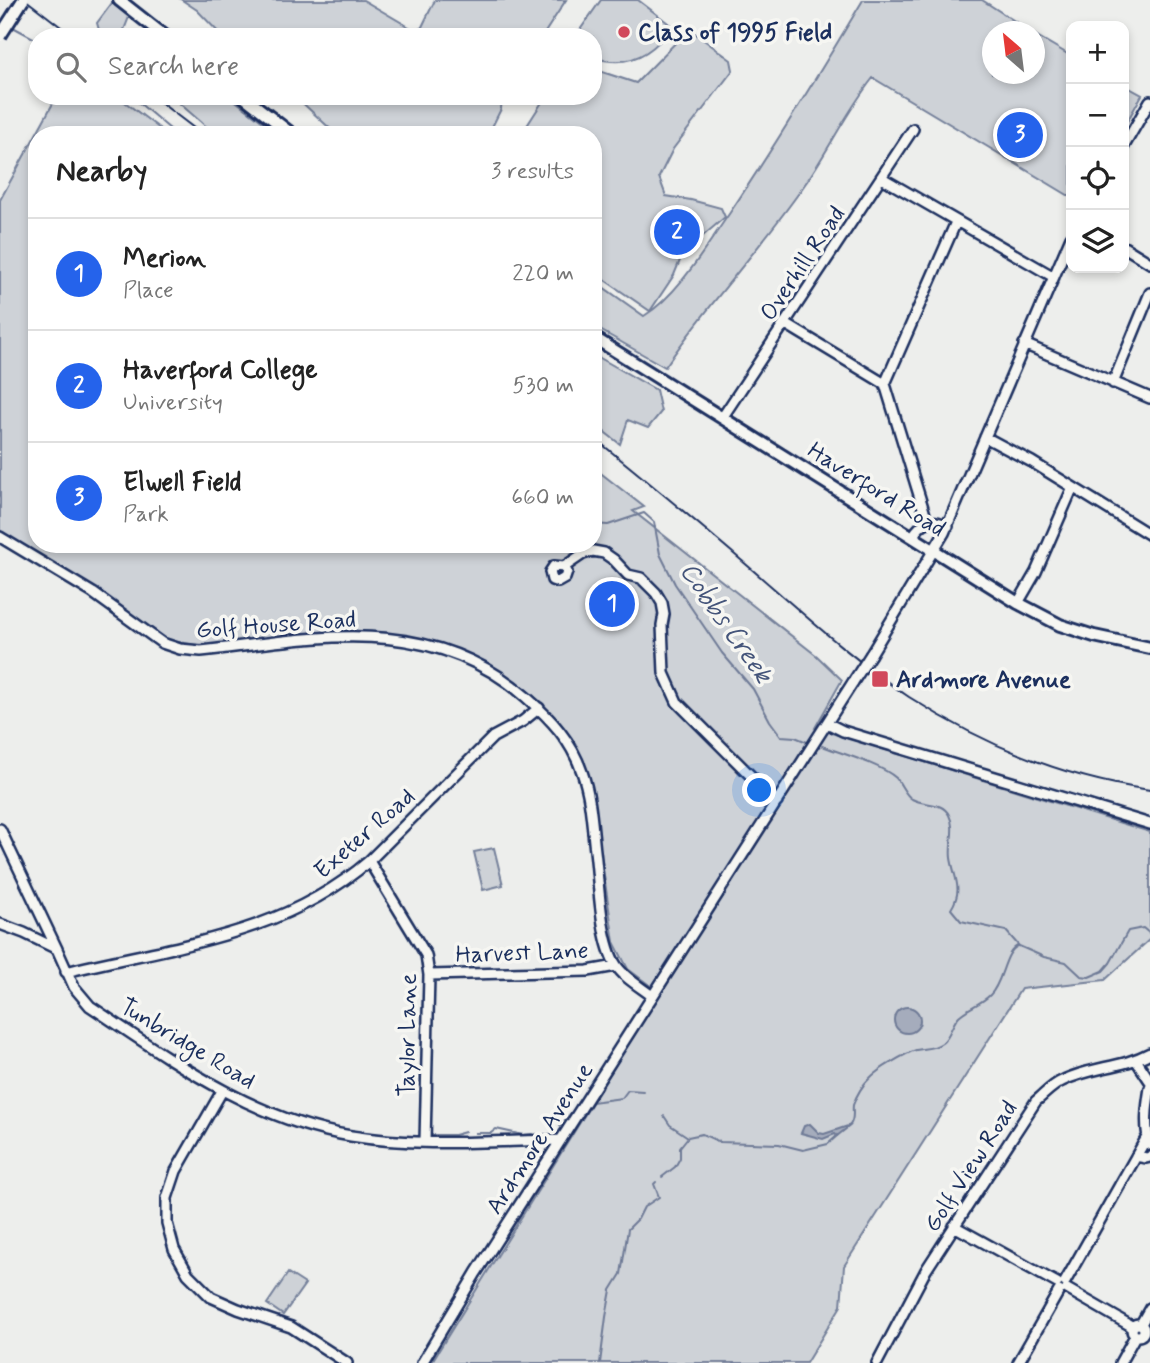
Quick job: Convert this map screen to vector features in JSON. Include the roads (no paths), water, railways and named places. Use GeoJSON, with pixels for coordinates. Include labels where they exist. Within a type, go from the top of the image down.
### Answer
{"type":"FeatureCollection","features":[{"type":"Feature","properties":{"kind":"main road"},"geometry":{"type":"LineString","coordinates":[[0,36],[23,0]]}},
{"type":"Feature","properties":{"kind":"main road"},"geometry":{"type":"LineString","coordinates":[[119,0],[155,28]]}},
{"type":"Feature","properties":{"kind":"main road"},"geometry":{"type":"LineString","coordinates":[[255,105],[281,126]]}},
{"type":"Feature","properties":{"kind":"main road","name":"Haverford Road"},"geometry":{"type":"LineString","coordinates":[[602,343],[1018,603],[1069,628],[1150,648]]}},
{"type":"Feature","properties":{"kind":"street"},"geometry":{"type":"LineString","coordinates":[[1129,139],[1147,112],[1150,100]]}},
{"type":"Feature","properties":{"kind":"street","name":"Overhill Road"},"geometry":{"type":"LineString","coordinates":[[723,418],[913,130]]}},
{"type":"Feature","properties":{"kind":"street"},"geometry":{"type":"LineString","coordinates":[[882,178],[1054,276]]}},
{"type":"Feature","properties":{"kind":"street"},"geometry":{"type":"LineString","coordinates":[[927,521],[885,384],[956,222]]}},
{"type":"Feature","properties":{"kind":"street","name":"Ardmore Avenue"},"geometry":{"type":"LineString","coordinates":[[422,1363],[475,1273],[936,550],[1066,248]]}},
{"type":"Feature","properties":{"kind":"street"},"geometry":{"type":"LineString","coordinates":[[1129,250],[1150,262]]}},
{"type":"Feature","properties":{"kind":"street"},"geometry":{"type":"LineString","coordinates":[[1113,383],[1150,293]]}},
{"type":"Feature","properties":{"kind":"street"},"geometry":{"type":"LineString","coordinates":[[784,323],[885,384]]}},
{"type":"Feature","properties":{"kind":"street"},"geometry":{"type":"LineString","coordinates":[[1024,344],[1150,398]]}},
{"type":"Feature","properties":{"kind":"street"},"geometry":{"type":"LineString","coordinates":[[985,437],[1032,462],[1150,535]]}},
{"type":"Feature","properties":{"kind":"street"},"geometry":{"type":"LineString","coordinates":[[1018,603],[1035,572],[1072,488]]}},
{"type":"Feature","properties":{"kind":"street"},"geometry":{"type":"LineString","coordinates":[[913,536],[919,526],[927,521],[937,521],[947,526]]}},
{"type":"Feature","properties":{"kind":"street","name":"Golf House Road"},"geometry":{"type":"LineString","coordinates":[[0,537],[93,593],[162,643],[180,649],[201,651],[343,635],[431,645],[476,663],[515,687],[558,726],[583,775],[606,937],[616,966]]}},
{"type":"Feature","properties":{"kind":"street"},"geometry":{"type":"LineString","coordinates":[[564,567],[586,553]]}},
{"type":"Feature","properties":{"kind":"street"},"geometry":{"type":"LineString","coordinates":[[602,553],[614,560],[628,575],[641,578],[662,603],[664,673],[677,702],[777,802]]}},
{"type":"Feature","properties":{"kind":"street","name":"Exeter Road"},"geometry":{"type":"LineString","coordinates":[[65,972],[243,931],[280,917],[317,898],[347,880],[369,861],[493,737],[523,721],[539,708]]}},
{"type":"Feature","properties":{"kind":"street"},"geometry":{"type":"LineString","coordinates":[[827,723],[1150,824]]}},
{"type":"Feature","properties":{"kind":"street","name":"Tunbridge Road"},"geometry":{"type":"LineString","coordinates":[[0,828],[57,949],[65,972],[81,998],[222,1091],[262,1110],[310,1127],[352,1136],[425,1142],[560,1140]]}},
{"type":"Feature","properties":{"kind":"street","name":"Taylor Lane"},"geometry":{"type":"LineString","coordinates":[[369,861],[426,955],[429,975],[425,1142]]}},
{"type":"Feature","properties":{"kind":"street"},"geometry":{"type":"LineString","coordinates":[[0,924],[57,949]]}},
{"type":"Feature","properties":{"kind":"street"},"geometry":{"type":"LineString","coordinates":[[616,966],[652,996]]}},
{"type":"Feature","properties":{"kind":"street","name":"Harvest Lane"},"geometry":{"type":"LineString","coordinates":[[429,975],[588,971],[616,966]]}},
{"type":"Feature","properties":{"kind":"street","name":"Golf View Road"},"geometry":{"type":"LineString","coordinates":[[877,1363],[926,1270],[1036,1101],[1059,1082],[1086,1072],[1136,1060],[1150,1053]]}},
{"type":"Feature","properties":{"kind":"street"},"geometry":{"type":"LineString","coordinates":[[1136,1060],[1150,1081]]}},
{"type":"Feature","properties":{"kind":"street"},"geometry":{"type":"LineString","coordinates":[[1018,1363],[1136,1156],[1149,1141],[1147,1108],[1150,1088]]}},
{"type":"Feature","properties":{"kind":"street"},"geometry":{"type":"LineString","coordinates":[[222,1091],[176,1171],[166,1198],[167,1223],[174,1249],[188,1274],[211,1297],[291,1327],[347,1363]]}},
{"type":"Feature","properties":{"kind":"street"},"geometry":{"type":"LineString","coordinates":[[1136,1156],[1150,1157]]}},
{"type":"Feature","properties":{"kind":"street"},"geometry":{"type":"LineString","coordinates":[[954,1226],[1141,1331]]}},
{"type":"Feature","properties":{"kind":"street"},"geometry":{"type":"LineString","coordinates":[[1119,1363],[1141,1331],[1150,1308]]}},
{"type":"Feature","properties":{"kind":"water"},"geometry":{"type":"Polygon","coordinates":[[[907,1007],[916,1011],[920,1020],[916,1029],[907,1033],[898,1029],[894,1020],[898,1011],[907,1007]]]}},
{"type":"Feature","properties":{"kind":"water"},"geometry":{"type":"Polygon","coordinates":[[[810,1124],[824,1134],[851,1125],[837,1136],[835,1134],[823,1139],[801,1133],[804,1126],[810,1124]]]}},
{"type":"Feature","properties":{"kind":"waterway","name":"Cobbs Creek"},"geometry":{"type":"LineString","coordinates":[[11,26],[28,35]]}},
{"type":"Feature","properties":{"kind":"waterway","name":"Cobbs Creek"},"geometry":{"type":"LineString","coordinates":[[142,105],[166,126]]}},
{"type":"Feature","properties":{"kind":"waterway","name":"Cobbs Creek"},"geometry":{"type":"LineString","coordinates":[[602,525],[644,513],[654,522],[660,554],[675,584],[722,653],[753,689],[781,736],[795,737],[807,742]]}},
{"type":"Feature","properties":{"kind":"waterway","name":"Cobbs Creek"},"geometry":{"type":"LineString","coordinates":[[822,746],[881,768],[896,778],[912,799],[946,811],[952,825],[951,858],[958,889],[951,909],[961,921],[1006,931],[1019,946],[1044,957],[1066,962],[1081,976],[1089,977],[1103,971],[1110,963],[1128,931],[1143,928],[1150,934]]}},
{"type":"Feature","properties":{"kind":"waterway"},"geometry":{"type":"LineString","coordinates":[[850,1125],[854,1102],[867,1081],[892,1062],[916,1050],[942,1043],[959,1016],[994,990],[1010,954],[1018,946]]}},
{"type":"Feature","properties":{"kind":"waterway"},"geometry":{"type":"LineString","coordinates":[[592,1102],[622,1098],[628,1090],[643,1091]]}},
{"type":"Feature","properties":{"kind":"waterway"},"geometry":{"type":"LineString","coordinates":[[560,1126],[578,1105]]}},
{"type":"Feature","properties":{"kind":"waterway"},"geometry":{"type":"LineString","coordinates":[[664,1116],[670,1125],[688,1137],[702,1134],[720,1142],[779,1144],[803,1150],[828,1144],[838,1135]]}},
{"type":"Feature","properties":{"kind":"waterway"},"geometry":{"type":"LineString","coordinates":[[475,1133],[491,1133],[496,1129],[523,1135],[532,1134]]}},
{"type":"Feature","properties":{"kind":"waterway"},"geometry":{"type":"LineString","coordinates":[[430,1135],[465,1132]]}},
{"type":"Feature","properties":{"kind":"waterway"},"geometry":{"type":"LineString","coordinates":[[662,1177],[675,1167],[680,1158],[680,1147],[688,1137]]}},
{"type":"Feature","properties":{"kind":"waterway"},"geometry":{"type":"LineString","coordinates":[[600,1363],[611,1290],[621,1274],[628,1229],[638,1219],[644,1207],[659,1197],[654,1184],[656,1182]]}},
{"type":"Feature","properties":{"kind":"tram line"},"geometry":{"type":"LineString","coordinates":[[26,0],[62,28]]}},
{"type":"Feature","properties":{"kind":"tram line"},"geometry":{"type":"LineString","coordinates":[[164,105],[191,126]]}},
{"type":"Feature","properties":{"kind":"tram line"},"geometry":{"type":"LineString","coordinates":[[602,444],[847,651],[909,697],[965,729],[1024,756],[1086,777],[1150,790]]}},
{"type":"Feature","properties":{"kind":"place","name":"Class of 1995 Field"},"geometry":{"type":"Point","coordinates":[624,32]}},
{"type":"Feature","properties":{"kind":"place","name":"Elwell Field"},"geometry":{"type":"Point","coordinates":[1020,135]}},
{"type":"Feature","properties":{"kind":"place","name":"Haverford College"},"geometry":{"type":"Point","coordinates":[677,232]}},
{"type":"Feature","properties":{"kind":"place","name":"Merion"},"geometry":{"type":"Point","coordinates":[612,604]}},
{"type":"Feature","properties":{"kind":"place","name":"Ardmore Avenue"},"geometry":{"type":"Point","coordinates":[880,679]}}]}
